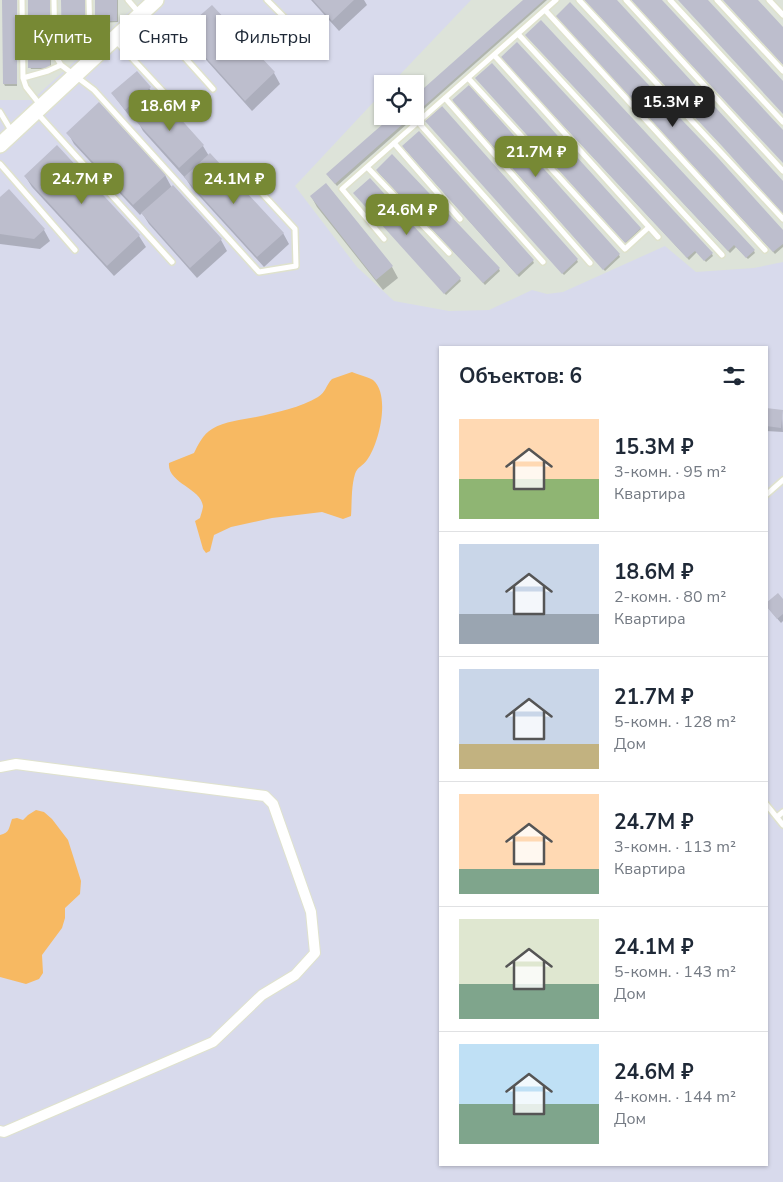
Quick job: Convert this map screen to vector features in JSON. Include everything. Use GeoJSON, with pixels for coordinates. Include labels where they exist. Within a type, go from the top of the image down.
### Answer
{"type":"FeatureCollection","features":[{"type":"Feature","properties":{"kind":"street"},"geometry":{"type":"LineString","coordinates":[[110,43],[156,0]]}},
{"type":"Feature","properties":{"kind":"street"},"geometry":{"type":"LineString","coordinates":[[0,145],[91,60]]}},
{"type":"Feature","properties":{"kind":"street"},"geometry":{"type":"LineString","coordinates":[[0,766],[16,764],[265,796],[273,804],[310,912],[315,953],[295,975],[262,995],[213,1042],[4,1132],[0,1131]]}},
{"type":"Feature","properties":{"kind":"lane"},"geometry":{"type":"LineString","coordinates":[[22,0],[23,78],[38,109],[172,262]]}},
{"type":"Feature","properties":{"kind":"lane"},"geometry":{"type":"LineString","coordinates":[[54,0],[55,55],[61,64],[94,90],[259,272],[296,266],[295,229],[258,190]]}},
{"type":"Feature","properties":{"kind":"lane"},"geometry":{"type":"LineString","coordinates":[[89,0],[89,15]]}},
{"type":"Feature","properties":{"kind":"lane"},"geometry":{"type":"LineString","coordinates":[[128,0],[140,14],[159,29],[212,89]]}},
{"type":"Feature","properties":{"kind":"lane"},"geometry":{"type":"LineString","coordinates":[[267,0],[282,15]]}},
{"type":"Feature","properties":{"kind":"lane"},"geometry":{"type":"LineString","coordinates":[[424,117],[556,0]]}},
{"type":"Feature","properties":{"kind":"lane"},"geometry":{"type":"LineString","coordinates":[[579,0],[783,220]]}},
{"type":"Feature","properties":{"kind":"lane"},"geometry":{"type":"LineString","coordinates":[[626,0],[783,171]]}},
{"type":"Feature","properties":{"kind":"lane"},"geometry":{"type":"LineString","coordinates":[[670,0],[783,122]]}},
{"type":"Feature","properties":{"kind":"lane"},"geometry":{"type":"LineString","coordinates":[[717,0],[783,72]]}},
{"type":"Feature","properties":{"kind":"lane"},"geometry":{"type":"LineString","coordinates":[[769,0],[783,15]]}},
{"type":"Feature","properties":{"kind":"lane"},"geometry":{"type":"LineString","coordinates":[[544,10],[765,250]]}},
{"type":"Feature","properties":{"kind":"lane"},"geometry":{"type":"LineString","coordinates":[[518,34],[722,255]]}},
{"type":"Feature","properties":{"kind":"lane"},"geometry":{"type":"LineString","coordinates":[[114,39],[184,114]]}},
{"type":"Feature","properties":{"kind":"lane"},"geometry":{"type":"LineString","coordinates":[[494,55],[658,238]]}},
{"type":"Feature","properties":{"kind":"lane"},"geometry":{"type":"LineString","coordinates":[[23,78],[48,71],[61,64]]}},
{"type":"Feature","properties":{"kind":"lane"},"geometry":{"type":"LineString","coordinates":[[468,78],[625,249],[649,228]]}},
{"type":"Feature","properties":{"kind":"lane"},"geometry":{"type":"LineString","coordinates":[[445,98],[590,263]]}},
{"type":"Feature","properties":{"kind":"lane"},"geometry":{"type":"LineString","coordinates":[[0,112],[13,132]]}},
{"type":"Feature","properties":{"kind":"lane"},"geometry":{"type":"LineString","coordinates":[[384,239],[342,189],[415,125]]}},
{"type":"Feature","properties":{"kind":"lane"},"geometry":{"type":"LineString","coordinates":[[421,125],[543,262]]}},
{"type":"Feature","properties":{"kind":"lane"},"geometry":{"type":"LineString","coordinates":[[394,144],[460,219]]}},
{"type":"Feature","properties":{"kind":"lane"},"geometry":{"type":"LineString","coordinates":[[0,164],[75,250]]}},
{"type":"Feature","properties":{"kind":"lane"},"geometry":{"type":"LineString","coordinates":[[367,167],[449,253]]}},
{"type":"Feature","properties":{"kind":"lane"},"geometry":{"type":"LineString","coordinates":[[768,493],[783,480]]}},
{"type":"Feature","properties":{"kind":"lane"},"geometry":{"type":"LineString","coordinates":[[768,807],[783,825]]}},
{"type":"Feature","properties":{"kind":"lane"},"geometry":{"type":"LineString","coordinates":[[776,817],[783,812]]}},
{"type":"Feature","properties":{"kind":"shaded area"},"geometry":{"type":"Polygon","coordinates":[[[0,0],[142,0],[126,15],[120,15],[120,20],[110,29],[110,15],[15,15],[15,60],[76,60],[32,100],[0,100],[0,0]]]}},
{"type":"Feature","properties":{"kind":"shaded area"},"geometry":{"type":"Polygon","coordinates":[[[471,0],[783,0],[783,262],[754,268],[696,272],[665,246],[563,292],[547,294],[532,290],[489,310],[449,311],[394,301],[357,267],[295,186],[374,102],[374,125],[424,125],[424,75],[400,75],[471,0]]]}},
{"type":"Feature","properties":{"kind":"shaded area"},"geometry":{"type":"Polygon","coordinates":[[[352,372],[373,380],[378,387],[382,408],[376,443],[367,460],[355,474],[351,516],[343,519],[322,512],[272,518],[231,527],[214,535],[210,551],[206,553],[203,549],[195,521],[200,518],[203,506],[201,500],[197,494],[173,476],[169,463],[194,453],[203,437],[217,426],[280,412],[312,401],[321,395],[332,379],[352,372]]]}},
{"type":"Feature","properties":{"kind":"shaded area"},"geometry":{"type":"Polygon","coordinates":[[[36,810],[44,812],[52,819],[68,840],[81,881],[80,894],[65,908],[62,928],[42,955],[43,973],[39,979],[26,984],[0,977],[0,835],[10,827],[12,819],[23,820],[36,810]]]}},
{"type":"Feature","properties":{"kind":"building"},"geometry":{"type":"Polygon","coordinates":[[[2,0],[17,0],[15,60],[17,60],[17,84],[3,84],[2,0]]]}},
{"type":"Feature","properties":{"kind":"building"},"geometry":{"type":"Polygon","coordinates":[[[28,0],[50,0],[50,15],[28,15],[28,0]]]}},
{"type":"Feature","properties":{"kind":"building"},"geometry":{"type":"Polygon","coordinates":[[[61,0],[85,0],[85,15],[61,15],[61,0]]]}},
{"type":"Feature","properties":{"kind":"building"},"geometry":{"type":"Polygon","coordinates":[[[95,0],[117,0],[117,21],[110,21],[110,15],[95,15],[95,0]]]}},
{"type":"Feature","properties":{"kind":"building"},"geometry":{"type":"Polygon","coordinates":[[[313,0],[354,0],[332,21],[329,15],[327,15],[313,0]]]}},
{"type":"Feature","properties":{"kind":"building"},"geometry":{"type":"Polygon","coordinates":[[[523,0],[544,0],[424,106],[424,88],[523,0]]]}},
{"type":"Feature","properties":{"kind":"building"},"geometry":{"type":"Polygon","coordinates":[[[584,0],[617,0],[783,181],[783,214],[722,146],[584,0]]]}},
{"type":"Feature","properties":{"kind":"building"},"geometry":{"type":"Polygon","coordinates":[[[631,0],[662,0],[783,130],[783,163],[631,0]]]}},
{"type":"Feature","properties":{"kind":"building"},"geometry":{"type":"Polygon","coordinates":[[[678,0],[708,0],[783,81],[783,114],[678,0]]]}},
{"type":"Feature","properties":{"kind":"building"},"geometry":{"type":"Polygon","coordinates":[[[723,0],[758,0],[783,27],[783,65],[723,0]]]}},
{"type":"Feature","properties":{"kind":"building"},"geometry":{"type":"Polygon","coordinates":[[[570,2],[719,159],[783,230],[783,244],[773,252],[555,17],[570,2]]]}},
{"type":"Feature","properties":{"kind":"building"},"geometry":{"type":"Polygon","coordinates":[[[212,5],[221,15],[216,15],[216,60],[264,60],[275,72],[245,101],[206,58],[206,15],[200,15],[212,5]]]}},
{"type":"Feature","properties":{"kind":"building"},"geometry":{"type":"Polygon","coordinates":[[[541,20],[755,250],[746,258],[734,245],[728,251],[525,35],[541,20]]]}},
{"type":"Feature","properties":{"kind":"building"},"geometry":{"type":"Polygon","coordinates":[[[517,42],[713,253],[704,261],[695,251],[687,258],[500,58],[517,42]]]}},
{"type":"Feature","properties":{"kind":"building"},"geometry":{"type":"Polygon","coordinates":[[[28,60],[50,60],[50,68],[28,68],[28,60]]]}},
{"type":"Feature","properties":{"kind":"building"},"geometry":{"type":"Polygon","coordinates":[[[492,63],[641,228],[625,243],[475,78],[492,63]]]}},
{"type":"Feature","properties":{"kind":"building"},"geometry":{"type":"Polygon","coordinates":[[[137,71],[151,87],[125,110],[111,93],[137,71]]]}},
{"type":"Feature","properties":{"kind":"building"},"geometry":{"type":"Polygon","coordinates":[[[469,85],[620,254],[603,270],[452,100],[469,85]]]}},
{"type":"Feature","properties":{"kind":"building"},"geometry":{"type":"Polygon","coordinates":[[[161,97],[204,145],[179,168],[135,120],[161,97]]]}},
{"type":"Feature","properties":{"kind":"building"},"geometry":{"type":"Polygon","coordinates":[[[99,102],[166,175],[133,205],[66,133],[99,102]]]}},
{"type":"Feature","properties":{"kind":"building"},"geometry":{"type":"Polygon","coordinates":[[[442,106],[578,259],[562,274],[425,121],[442,106]]]}},
{"type":"Feature","properties":{"kind":"building"},"geometry":{"type":"Polygon","coordinates":[[[382,125],[402,125],[335,184],[326,174],[382,125]]]}},
{"type":"Feature","properties":{"kind":"building"},"geometry":{"type":"Polygon","coordinates":[[[419,131],[534,260],[517,275],[402,146],[419,131]]]}},
{"type":"Feature","properties":{"kind":"building"},"geometry":{"type":"Polygon","coordinates":[[[57,145],[140,235],[107,266],[24,176],[57,145]]]}},
{"type":"Feature","properties":{"kind":"building"},"geometry":{"type":"Polygon","coordinates":[[[210,153],[284,233],[257,257],[184,177],[210,153]]]}},
{"type":"Feature","properties":{"kind":"building"},"geometry":{"type":"Polygon","coordinates":[[[392,154],[500,268],[483,283],[376,170],[392,154]]]}},
{"type":"Feature","properties":{"kind":"building"},"geometry":{"type":"Polygon","coordinates":[[[370,178],[461,278],[444,294],[353,193],[370,178]]]}},
{"type":"Feature","properties":{"kind":"building"},"geometry":{"type":"Polygon","coordinates":[[[326,183],[393,266],[376,280],[310,196],[326,183]]]}},
{"type":"Feature","properties":{"kind":"building"},"geometry":{"type":"Polygon","coordinates":[[[173,185],[222,239],[190,268],[141,213],[173,185]]]}},
{"type":"Feature","properties":{"kind":"building"},"geometry":{"type":"Polygon","coordinates":[[[9,189],[45,229],[34,239],[0,234],[0,197],[9,189]]]}},
{"type":"Feature","properties":{"kind":"building"},"geometry":{"type":"Polygon","coordinates":[[[768,408],[783,410],[781,428],[768,426],[768,408]]]}},
{"type":"Feature","properties":{"kind":"building"},"geometry":{"type":"Polygon","coordinates":[[[778,593],[783,599],[783,614],[777,619],[768,608],[768,601],[778,593]]]}}]}
